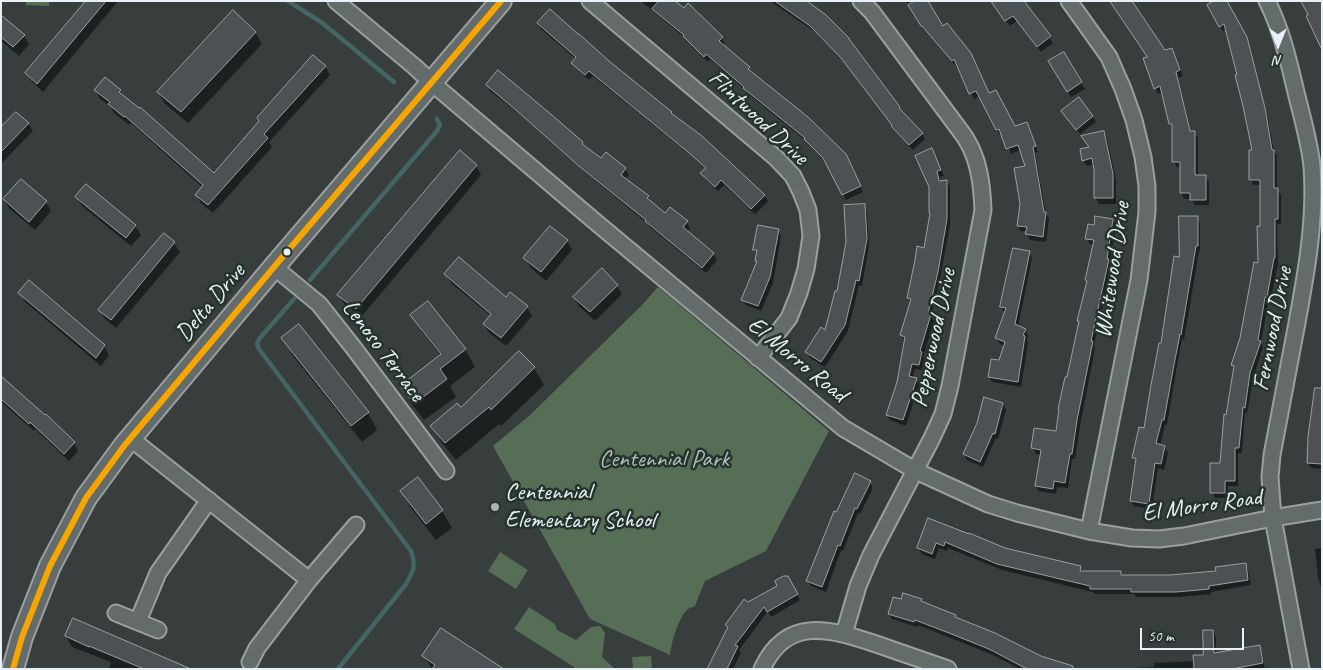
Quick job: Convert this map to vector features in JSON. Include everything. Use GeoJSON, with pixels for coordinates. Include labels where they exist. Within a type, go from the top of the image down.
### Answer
{"type":"FeatureCollection","features":[{"type":"Feature","properties":{"kind":"main road","name":"Delta Drive"},"geometry":{"type":"LineString","coordinates":[[13,669],[22,637],[50,566],[86,498],[130,438],[501,1]]}},
{"type":"Feature","properties":{"kind":"street","name":"El Morro Road"},"geometry":{"type":"LineString","coordinates":[[336,1],[415,66],[432,83],[598,224],[844,428],[916,471],[988,504],[1017,513],[1132,538],[1159,539],[1184,536],[1322,510]]}},
{"type":"Feature","properties":{"kind":"street","name":"Flintwood Drive"},"geometry":{"type":"LineString","coordinates":[[590,1],[776,158],[793,176],[801,192],[808,210],[811,236],[806,268],[789,318],[758,358]]}},
{"type":"Feature","properties":{"kind":"street","name":"Pepperwood Drive"},"geometry":{"type":"LineString","coordinates":[[844,634],[858,586],[871,555],[916,471],[943,414],[983,210],[982,189],[977,163],[963,134],[872,12],[861,1]]}},
{"type":"Feature","properties":{"kind":"street","name":"Whitewood Drive"},"geometry":{"type":"LineString","coordinates":[[1069,1],[1109,57],[1124,89],[1143,157],[1147,186],[1147,212],[1139,280],[1089,530]]}},
{"type":"Feature","properties":{"kind":"street","name":"Fernwood Drive"},"geometry":{"type":"LineString","coordinates":[[1267,1],[1284,43],[1299,105],[1314,132],[1312,232],[1308,265],[1272,455],[1270,477],[1274,518],[1301,669]]}},
{"type":"Feature","properties":{"kind":"street","name":"Lenoso Terrace"},"geometry":{"type":"LineString","coordinates":[[274,267],[320,304],[446,472]]}},
{"type":"Feature","properties":{"kind":"street"},"geometry":{"type":"LineString","coordinates":[[130,438],[309,580]]}},
{"type":"Feature","properties":{"kind":"street"},"geometry":{"type":"LineString","coordinates":[[138,621],[158,573],[209,500]]}},
{"type":"Feature","properties":{"kind":"street"},"geometry":{"type":"LineString","coordinates":[[250,662],[257,648],[309,580],[356,526]]}},
{"type":"Feature","properties":{"kind":"street"},"geometry":{"type":"LineString","coordinates":[[116,613],[158,630]]}},
{"type":"Feature","properties":{"kind":"street"},"geometry":{"type":"LineString","coordinates":[[762,669],[766,660],[781,641],[802,631],[819,630],[844,634],[948,669]]}},
{"type":"Feature","properties":{"kind":"green space"},"geometry":{"type":"Polygon","coordinates":[[[26,1],[49,1],[49,6],[26,5],[26,1]]]}},
{"type":"Feature","properties":{"kind":"green space","name":"Centennial Park"},"geometry":{"type":"Polygon","coordinates":[[[658,287],[829,431],[766,551],[705,581],[695,606],[685,613],[679,624],[670,655],[590,619],[493,446],[530,415],[658,287]]]}},
{"type":"Feature","properties":{"kind":"green space"},"geometry":{"type":"Polygon","coordinates":[[[500,552],[528,570],[516,589],[488,571],[500,552]]]}},
{"type":"Feature","properties":{"kind":"green space"},"geometry":{"type":"Polygon","coordinates":[[[529,607],[555,624],[557,630],[576,640],[591,627],[600,626],[605,633],[602,657],[615,669],[577,669],[514,629],[529,607]]]}},
{"type":"Feature","properties":{"kind":"green space"},"geometry":{"type":"Polygon","coordinates":[[[651,656],[652,669],[633,669],[632,657],[651,656]]]}},
{"type":"Feature","properties":{"kind":"building"},"geometry":{"type":"Polygon","coordinates":[[[86,1],[106,1],[37,84],[25,73],[86,1]]]}},
{"type":"Feature","properties":{"kind":"building"},"geometry":{"type":"Polygon","coordinates":[[[659,1],[675,1],[684,8],[688,3],[723,37],[719,41],[750,67],[748,69],[808,117],[846,154],[861,186],[842,195],[823,158],[805,138],[743,88],[706,54],[704,57],[684,35],[652,9],[659,1]]]}},
{"type":"Feature","properties":{"kind":"building"},"geometry":{"type":"Polygon","coordinates":[[[775,1],[807,1],[826,15],[850,39],[899,108],[923,133],[909,145],[891,126],[841,58],[810,26],[775,1]]]}},
{"type":"Feature","properties":{"kind":"building"},"geometry":{"type":"Polygon","coordinates":[[[915,1],[928,1],[943,26],[947,23],[971,53],[989,93],[996,90],[1015,126],[1027,122],[1036,146],[1033,147],[1044,212],[1046,212],[1043,237],[1025,234],[1027,227],[1017,226],[1020,204],[1014,168],[1025,166],[1018,145],[1006,149],[999,129],[996,130],[976,91],[969,94],[954,59],[952,61],[921,26],[908,5],[915,1]]]}},
{"type":"Feature","properties":{"kind":"building"},"geometry":{"type":"Polygon","coordinates":[[[991,1],[1024,1],[1051,36],[1037,47],[1013,16],[1005,21],[991,1]]]}},
{"type":"Feature","properties":{"kind":"building"},"geometry":{"type":"Polygon","coordinates":[[[1110,1],[1132,1],[1165,50],[1172,48],[1180,70],[1176,72],[1190,131],[1195,131],[1195,175],[1206,175],[1206,200],[1190,200],[1190,193],[1180,193],[1180,162],[1172,162],[1172,124],[1169,124],[1160,86],[1154,89],[1143,58],[1147,57],[1110,1]]]}},
{"type":"Feature","properties":{"kind":"building"},"geometry":{"type":"Polygon","coordinates":[[[1214,1],[1227,1],[1247,37],[1265,108],[1272,150],[1274,150],[1274,188],[1278,188],[1278,219],[1275,219],[1275,258],[1267,297],[1265,297],[1258,340],[1261,341],[1250,373],[1245,408],[1243,407],[1239,448],[1235,448],[1235,481],[1225,481],[1225,493],[1210,493],[1210,463],[1220,463],[1224,414],[1226,415],[1234,366],[1231,365],[1240,338],[1254,262],[1258,263],[1257,226],[1260,226],[1260,180],[1249,180],[1249,150],[1252,150],[1235,75],[1237,75],[1224,24],[1219,27],[1207,5],[1214,1]]]}},
{"type":"Feature","properties":{"kind":"building"},"geometry":{"type":"Polygon","coordinates":[[[1301,1],[1322,1],[1322,50],[1306,16],[1308,15],[1301,1]]]}},
{"type":"Feature","properties":{"kind":"building"},"geometry":{"type":"Polygon","coordinates":[[[550,9],[671,113],[702,136],[765,195],[751,209],[721,180],[715,187],[700,173],[706,168],[688,152],[589,71],[585,75],[571,63],[576,57],[537,23],[550,9]]]}},
{"type":"Feature","properties":{"kind":"building"},"geometry":{"type":"Polygon","coordinates":[[[233,10],[256,32],[181,112],[157,92],[233,10]]]}},
{"type":"Feature","properties":{"kind":"building"},"geometry":{"type":"Polygon","coordinates":[[[1,15],[25,35],[13,47],[1,37],[1,15]]]}},
{"type":"Feature","properties":{"kind":"building"},"geometry":{"type":"Polygon","coordinates":[[[1064,52],[1082,82],[1067,92],[1048,61],[1064,52]]]}},
{"type":"Feature","properties":{"kind":"building"},"geometry":{"type":"Polygon","coordinates":[[[313,55],[326,66],[264,134],[268,138],[208,205],[195,195],[203,185],[94,90],[105,77],[121,90],[119,92],[140,107],[214,173],[259,121],[257,118],[313,55]]]}},
{"type":"Feature","properties":{"kind":"building"},"geometry":{"type":"Polygon","coordinates":[[[498,70],[583,142],[582,144],[601,158],[606,152],[626,168],[621,175],[649,196],[647,198],[665,213],[670,207],[688,221],[683,227],[714,253],[702,268],[580,167],[486,85],[498,70]]]}},
{"type":"Feature","properties":{"kind":"building"},"geometry":{"type":"Polygon","coordinates":[[[1079,97],[1093,116],[1076,130],[1061,111],[1079,97]]]}},
{"type":"Feature","properties":{"kind":"building"},"geometry":{"type":"Polygon","coordinates":[[[16,112],[29,123],[1,152],[1,127],[16,112]]]}},
{"type":"Feature","properties":{"kind":"building"},"geometry":{"type":"Polygon","coordinates":[[[1104,131],[1113,174],[1113,198],[1094,198],[1092,158],[1082,161],[1080,149],[1089,147],[1081,136],[1104,131]]]}},
{"type":"Feature","properties":{"kind":"building"},"geometry":{"type":"Polygon","coordinates":[[[932,148],[941,170],[937,171],[939,181],[947,180],[947,219],[938,272],[928,313],[931,314],[920,351],[922,352],[919,365],[912,364],[909,376],[917,378],[903,420],[886,415],[897,382],[905,337],[900,335],[911,299],[907,298],[917,246],[924,248],[930,213],[929,187],[915,156],[932,148]]]}},
{"type":"Feature","properties":{"kind":"building"},"geometry":{"type":"Polygon","coordinates":[[[460,150],[477,165],[356,309],[337,295],[460,150]]]}},
{"type":"Feature","properties":{"kind":"building"},"geometry":{"type":"Polygon","coordinates":[[[21,179],[47,201],[29,222],[3,199],[21,179]]]}},
{"type":"Feature","properties":{"kind":"building"},"geometry":{"type":"Polygon","coordinates":[[[86,184],[136,225],[126,238],[75,197],[86,184]]]}},
{"type":"Feature","properties":{"kind":"building"},"geometry":{"type":"Polygon","coordinates":[[[865,204],[867,239],[859,281],[856,280],[845,325],[821,362],[805,352],[821,327],[825,330],[835,291],[837,291],[846,242],[844,205],[865,204]]]}},
{"type":"Feature","properties":{"kind":"building"},"geometry":{"type":"Polygon","coordinates":[[[1095,216],[1113,219],[1107,259],[1109,259],[1091,341],[1093,341],[1072,454],[1070,454],[1065,483],[1054,481],[1053,489],[1035,486],[1041,450],[1031,448],[1034,428],[1056,431],[1058,409],[1079,321],[1077,321],[1087,281],[1085,280],[1094,240],[1085,239],[1088,224],[1094,225],[1095,216]]]}},
{"type":"Feature","properties":{"kind":"building"},"geometry":{"type":"Polygon","coordinates":[[[1179,216],[1198,216],[1198,246],[1196,246],[1164,420],[1162,420],[1156,443],[1165,446],[1161,464],[1155,463],[1149,504],[1130,501],[1136,458],[1132,458],[1139,427],[1144,428],[1159,343],[1161,343],[1174,256],[1179,257],[1179,216]]]}},
{"type":"Feature","properties":{"kind":"building"},"geometry":{"type":"Polygon","coordinates":[[[758,225],[779,229],[770,277],[758,306],[741,300],[757,261],[755,261],[757,250],[753,250],[758,225]]]}},
{"type":"Feature","properties":{"kind":"building"},"geometry":{"type":"Polygon","coordinates":[[[550,226],[568,240],[541,272],[523,258],[550,226]]]}},
{"type":"Feature","properties":{"kind":"building"},"geometry":{"type":"Polygon","coordinates":[[[164,233],[175,242],[111,320],[98,310],[164,233]]]}},
{"type":"Feature","properties":{"kind":"building"},"geometry":{"type":"Polygon","coordinates":[[[1013,248],[1030,251],[1015,324],[1026,329],[1023,335],[1025,336],[1018,382],[988,377],[991,359],[999,360],[1005,342],[995,338],[1006,308],[1000,307],[1013,248]]]}},
{"type":"Feature","properties":{"kind":"building"},"geometry":{"type":"Polygon","coordinates":[[[459,257],[506,297],[510,292],[528,306],[501,338],[483,324],[491,314],[444,274],[459,257]]]}},
{"type":"Feature","properties":{"kind":"building"},"geometry":{"type":"Polygon","coordinates":[[[602,268],[618,285],[590,312],[573,297],[602,268]]]}},
{"type":"Feature","properties":{"kind":"building"},"geometry":{"type":"Polygon","coordinates":[[[29,280],[105,345],[96,358],[18,293],[29,280]]]}},
{"type":"Feature","properties":{"kind":"building"},"geometry":{"type":"Polygon","coordinates":[[[428,301],[466,349],[440,369],[447,379],[414,404],[400,386],[441,354],[410,315],[428,301]]]}},
{"type":"Feature","properties":{"kind":"building"},"geometry":{"type":"Polygon","coordinates":[[[299,324],[369,412],[351,426],[281,338],[299,324]]]}},
{"type":"Feature","properties":{"kind":"building"},"geometry":{"type":"Polygon","coordinates":[[[519,351],[535,367],[491,410],[489,407],[445,443],[430,426],[457,403],[461,407],[519,351]]]}},
{"type":"Feature","properties":{"kind":"building"},"geometry":{"type":"Polygon","coordinates":[[[1,376],[46,414],[75,442],[64,454],[30,422],[29,424],[1,399],[1,376]]]}},
{"type":"Feature","properties":{"kind":"building"},"geometry":{"type":"Polygon","coordinates":[[[1315,388],[1322,388],[1322,464],[1307,463],[1308,437],[1315,388]]]}},
{"type":"Feature","properties":{"kind":"building"},"geometry":{"type":"Polygon","coordinates":[[[984,397],[1003,403],[995,434],[993,433],[980,462],[963,454],[977,423],[984,397]]]}},
{"type":"Feature","properties":{"kind":"building"},"geometry":{"type":"Polygon","coordinates":[[[855,473],[871,481],[857,509],[855,508],[822,587],[806,581],[834,511],[836,512],[855,473]]]}},
{"type":"Feature","properties":{"kind":"building"},"geometry":{"type":"Polygon","coordinates":[[[418,477],[443,510],[426,524],[400,491],[418,477]]]}},
{"type":"Feature","properties":{"kind":"building"},"geometry":{"type":"Polygon","coordinates":[[[928,518],[1005,548],[1081,566],[1080,571],[1121,571],[1121,575],[1170,575],[1216,571],[1215,567],[1246,563],[1248,580],[1209,586],[1209,589],[1176,592],[1131,592],[1131,589],[1090,589],[1090,586],[997,564],[945,542],[944,546],[936,543],[932,554],[917,548],[928,518]]]}},
{"type":"Feature","properties":{"kind":"building"},"geometry":{"type":"Polygon","coordinates":[[[788,576],[798,594],[767,612],[764,607],[735,645],[738,646],[727,669],[707,669],[728,627],[725,625],[744,599],[748,602],[777,586],[775,581],[788,576]]]}},
{"type":"Feature","properties":{"kind":"building"},"geometry":{"type":"Polygon","coordinates":[[[903,593],[922,599],[921,601],[956,615],[955,617],[995,633],[1041,656],[1073,666],[1073,669],[1027,669],[989,649],[949,633],[915,620],[914,622],[888,614],[893,597],[901,599],[903,593]]]}},
{"type":"Feature","properties":{"kind":"building"},"geometry":{"type":"Polygon","coordinates":[[[73,618],[191,669],[144,669],[89,647],[65,636],[73,618]]]}},
{"type":"Feature","properties":{"kind":"building"},"geometry":{"type":"Polygon","coordinates":[[[441,628],[504,669],[432,669],[435,665],[422,656],[441,628]]]}},
{"type":"Feature","properties":{"kind":"building"},"geometry":{"type":"Polygon","coordinates":[[[1203,630],[1213,630],[1214,653],[1260,645],[1263,663],[1232,669],[1194,669],[1193,655],[1203,655],[1203,630]]]}},
{"type":"Feature","properties":{"kind":"waterway"},"geometry":{"type":"LineString","coordinates":[[288,1],[321,22],[394,82]]}},
{"type":"Feature","properties":{"kind":"waterway"},"geometry":{"type":"LineString","coordinates":[[310,280],[437,131],[440,125],[437,119]]}},
{"type":"Feature","properties":{"kind":"waterway"},"geometry":{"type":"LineString","coordinates":[[294,299],[259,339],[257,344],[259,349],[411,551],[414,564],[406,584],[338,669]]}},
{"type":"Feature","properties":{"kind":"transit line"},"geometry":{"type":"LineString","coordinates":[[13,669],[22,637],[50,566],[86,498],[124,446],[501,1]]}},
{"type":"Feature","properties":{"kind":"place","name":"Centennial Elementary School"},"geometry":{"type":"Point","coordinates":[495,507]}}]}
